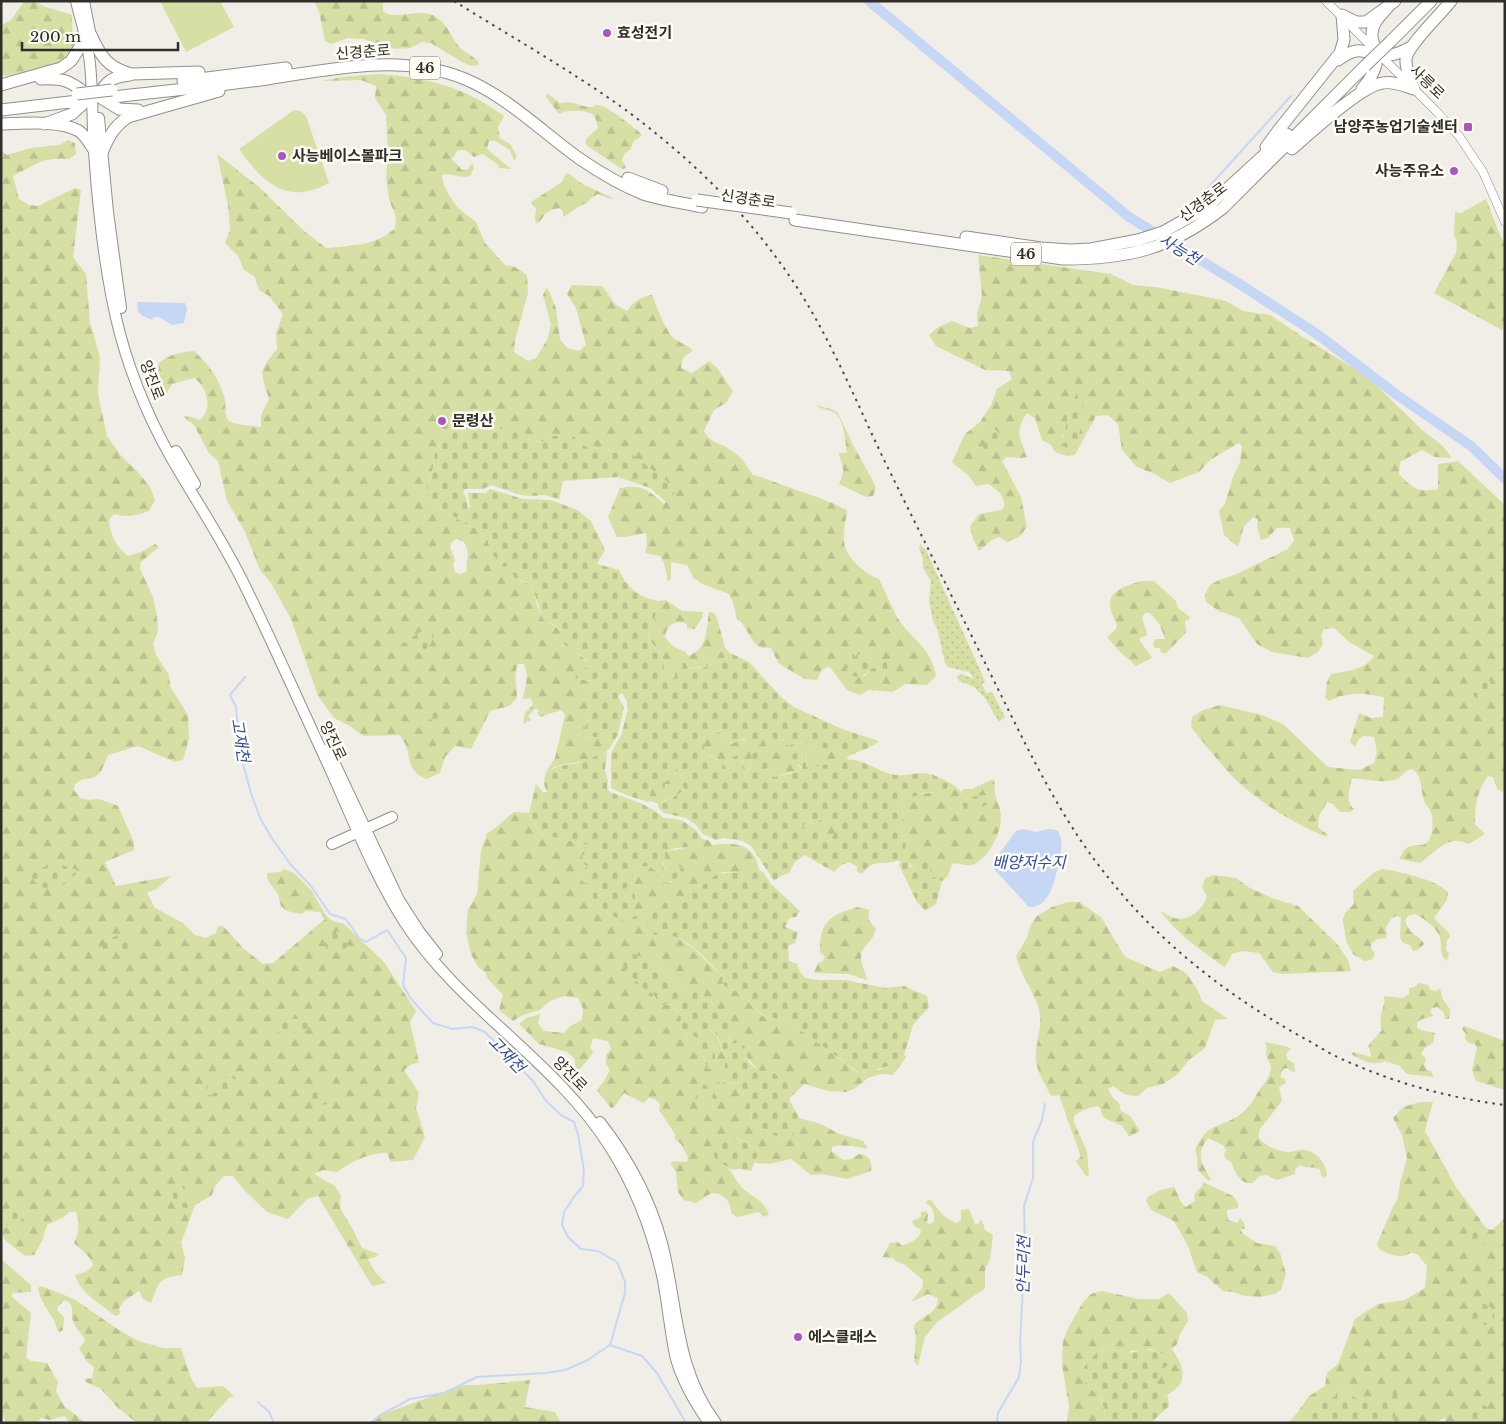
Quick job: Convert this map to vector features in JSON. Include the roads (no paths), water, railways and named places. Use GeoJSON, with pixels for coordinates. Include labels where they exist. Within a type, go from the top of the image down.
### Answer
{"type":"FeatureCollection","features":[{"type":"Feature","properties":{"kind":"highway","name":"신경춘로"},"geometry":{"type":"LineString","coordinates":[[922,234],[1063,259],[1092,259],[1126,255],[1174,240],[1199,226],[1235,198],[1421,1]]}},
{"type":"Feature","properties":{"kind":"highway","name":"신경춘로"},"geometry":{"type":"LineString","coordinates":[[1388,38],[1430,1]]}},
{"type":"Feature","properties":{"kind":"highway"},"geometry":{"type":"LineString","coordinates":[[1414,89],[1406,64],[1406,56],[1411,47],[1451,1]]}},
{"type":"Feature","properties":{"kind":"highway"},"geometry":{"type":"LineString","coordinates":[[1342,15],[1361,23],[1370,20],[1392,4]]}},
{"type":"Feature","properties":{"kind":"highway"},"geometry":{"type":"LineString","coordinates":[[1251,180],[1265,172],[1358,94],[1369,82],[1373,74],[1377,53],[1371,36],[1372,31],[1376,20],[1392,4]]}},
{"type":"Feature","properties":{"kind":"highway"},"geometry":{"type":"LineString","coordinates":[[1257,161],[1277,132],[1332,64],[1343,46],[1342,15]]}},
{"type":"Feature","properties":{"kind":"highway"},"geometry":{"type":"LineString","coordinates":[[1,85],[61,68],[71,61],[88,37],[100,54],[111,65],[122,72],[132,74]]}},
{"type":"Feature","properties":{"kind":"highway"},"geometry":{"type":"LineString","coordinates":[[1332,64],[1347,53],[1355,50],[1387,55],[1395,54],[1411,47]]}},
{"type":"Feature","properties":{"kind":"highway","name":"신경춘로"},"geometry":{"type":"LineString","coordinates":[[1,110],[113,93],[259,76],[388,58],[411,58],[456,69],[496,87],[606,168],[651,188],[700,204],[1041,248],[1092,249],[1138,240],[1163,232],[1206,208],[1363,63]]}},
{"type":"Feature","properties":{"kind":"highway"},"geometry":{"type":"LineString","coordinates":[[44,124],[72,114],[94,97],[109,80],[119,76],[132,74],[259,76]]}},
{"type":"Feature","properties":{"kind":"highway"},"geometry":{"type":"LineString","coordinates":[[1,124],[44,124],[72,128],[81,132],[98,152],[112,130],[128,116],[259,76]]}},
{"type":"Feature","properties":{"kind":"highway"},"geometry":{"type":"LineString","coordinates":[[13,82],[51,78],[62,79],[119,109],[149,110]]}},
{"type":"Feature","properties":{"kind":"highway"},"geometry":{"type":"LineString","coordinates":[[1358,94],[1385,82],[1414,89]]}},
{"type":"Feature","properties":{"kind":"highway","name":"신경춘로"},"geometry":{"type":"LineString","coordinates":[[1,103],[77,98]]}},
{"type":"Feature","properties":{"kind":"main road","name":"양진로"},"geometry":{"type":"LineString","coordinates":[[76,1],[88,37]]}},
{"type":"Feature","properties":{"kind":"main road","name":"양진로"},"geometry":{"type":"LineString","coordinates":[[84,1],[98,152],[123,318],[144,388],[178,456],[242,565],[362,831],[388,896],[417,941],[440,967],[562,1086],[590,1117],[611,1148],[630,1182],[644,1212],[663,1278],[677,1360],[694,1402],[709,1423]]}},
{"type":"Feature","properties":{"kind":"main road"},"geometry":{"type":"LineString","coordinates":[[332,844],[392,817]]}},
{"type":"Feature","properties":{"kind":"main road","name":"양진로"},"geometry":{"type":"LineString","coordinates":[[362,831],[399,900],[444,964],[576,1091],[612,1137],[632,1169],[648,1202],[662,1243],[685,1363],[695,1389],[716,1423]]}},
{"type":"Feature","properties":{"kind":"street","name":"사릉로"},"geometry":{"type":"LineString","coordinates":[[1326,1],[1450,126],[1472,153],[1491,187],[1505,222]]}},
{"type":"Feature","properties":{"kind":"water"},"geometry":{"type":"Polygon","coordinates":[[[137,302],[185,303],[187,309],[184,323],[172,325],[159,317],[154,317],[152,320],[143,316],[138,312],[137,302]]]}},
{"type":"Feature","properties":{"kind":"water","name":"배양저수지"},"geometry":{"type":"Polygon","coordinates":[[[1022,829],[1037,832],[1049,829],[1057,830],[1061,838],[1061,851],[1057,871],[1050,892],[1042,903],[1029,907],[994,869],[994,861],[1016,831],[1022,829]]]}},
{"type":"Feature","properties":{"kind":"waterway","name":"사능천"},"geometry":{"type":"LineString","coordinates":[[869,1],[1129,217],[1238,283],[1317,334],[1397,395],[1471,446],[1505,479]]}},
{"type":"Feature","properties":{"kind":"waterway"},"geometry":{"type":"LineString","coordinates":[[1199,198],[1291,96]]}},
{"type":"Feature","properties":{"kind":"waterway","name":"고재천"},"geometry":{"type":"LineString","coordinates":[[245,677],[230,695],[236,707],[240,753],[251,793],[260,818],[273,840],[291,865],[311,886],[330,914],[346,919],[359,938],[366,942],[387,930],[406,958],[403,985],[411,999],[433,1023],[452,1029],[473,1027],[485,1032],[533,1081],[546,1101],[561,1115],[574,1122],[578,1134],[584,1171],[583,1186],[564,1212],[562,1225],[568,1237],[581,1249],[598,1251],[617,1262],[625,1282],[625,1293],[610,1345],[642,1356],[657,1373],[686,1423]]}},
{"type":"Feature","properties":{"kind":"waterway","name":"안두리천"},"geometry":{"type":"LineString","coordinates":[[997,1423],[998,1413],[1019,1377],[1025,1247],[1024,1206],[1033,1178],[1033,1142],[1042,1120],[1045,1104]]}},
{"type":"Feature","properties":{"kind":"waterway"},"geometry":{"type":"LineString","coordinates":[[370,1423],[410,1399],[444,1393],[477,1377],[565,1370],[586,1361],[610,1345]]}},
{"type":"Feature","properties":{"kind":"waterway"},"geometry":{"type":"LineString","coordinates":[[258,1402],[269,1412],[274,1423]]}},
{"type":"Feature","properties":{"kind":"railway"},"geometry":{"type":"LineString","coordinates":[[454,1],[582,80],[623,108],[667,142],[747,220],[781,264],[814,315],[828,341],[892,476],[1046,782],[1074,831],[1128,901],[1174,947],[1225,989],[1280,1025],[1335,1056],[1383,1076],[1443,1094],[1505,1105]]}},
{"type":"Feature","properties":{"kind":"place","name":"효성전기"},"geometry":{"type":"Point","coordinates":[607,33]}},
{"type":"Feature","properties":{"kind":"place","name":"남양주농업기술센터"},"geometry":{"type":"Point","coordinates":[1468,127]}},
{"type":"Feature","properties":{"kind":"place","name":"사능베이스볼파크"},"geometry":{"type":"Point","coordinates":[282,156]}},
{"type":"Feature","properties":{"kind":"place","name":"사능주유소"},"geometry":{"type":"Point","coordinates":[1454,171]}},
{"type":"Feature","properties":{"kind":"place","name":"문령산"},"geometry":{"type":"Point","coordinates":[442,421]}},
{"type":"Feature","properties":{"kind":"place","name":"에스클래스"},"geometry":{"type":"Point","coordinates":[798,1337]}}]}
